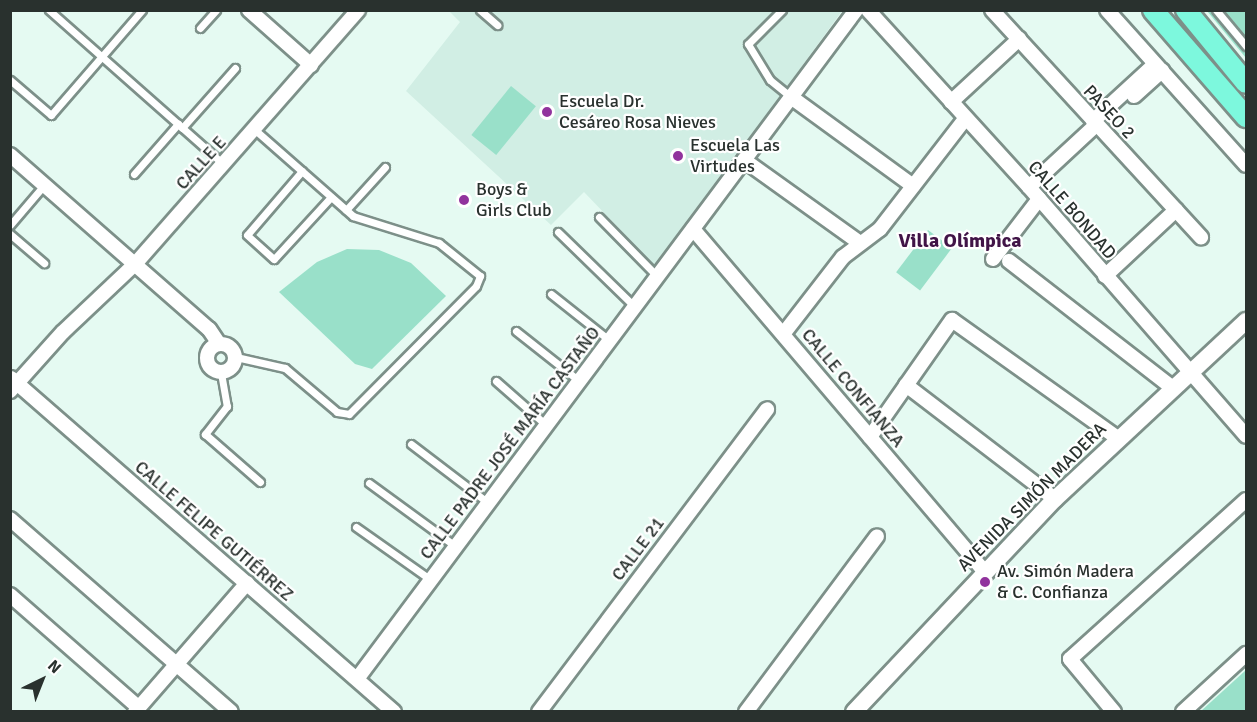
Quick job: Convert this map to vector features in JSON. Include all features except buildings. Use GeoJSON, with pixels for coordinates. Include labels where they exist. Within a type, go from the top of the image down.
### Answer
{"type":"FeatureCollection","features":[{"type":"Feature","properties":{"kind":"main road"},"geometry":{"type":"LineString","coordinates":[[1153,10],[1246,117]]}},
{"type":"Feature","properties":{"kind":"main road"},"geometry":{"type":"LineString","coordinates":[[1186,10],[1246,83]]}},
{"type":"Feature","properties":{"kind":"street"},"geometry":{"type":"LineString","coordinates":[[249,10],[311,65]]}},
{"type":"Feature","properties":{"kind":"street","name":"CALLE E"},"geometry":{"type":"LineString","coordinates":[[13,384],[63,332],[135,264],[358,10]]}},
{"type":"Feature","properties":{"kind":"street","name":"CALLE PADRE JOSÉ MARÍA CASTAÑO"},"geometry":{"type":"LineString","coordinates":[[357,679],[856,10]]}},
{"type":"Feature","properties":{"kind":"street","name":"CALLE BONDAD"},"geometry":{"type":"LineString","coordinates":[[868,10],[965,119],[1029,186],[1246,436]]}},
{"type":"Feature","properties":{"kind":"street","name":"PASEO 2"},"geometry":{"type":"LineString","coordinates":[[992,10],[1201,237]]}},
{"type":"Feature","properties":{"kind":"street"},"geometry":{"type":"LineString","coordinates":[[1107,10],[1246,165]]}},
{"type":"Feature","properties":{"kind":"street"},"geometry":{"type":"LineString","coordinates":[[951,102],[1019,39]]}},
{"type":"Feature","properties":{"kind":"street"},"geometry":{"type":"LineString","coordinates":[[1029,186],[1158,67]]}},
{"type":"Feature","properties":{"kind":"street"},"geometry":{"type":"LineString","coordinates":[[791,97],[913,186]]}},
{"type":"Feature","properties":{"kind":"street"},"geometry":{"type":"LineString","coordinates":[[784,333],[843,257],[880,230],[965,119]]}},
{"type":"Feature","properties":{"kind":"street"},"geometry":{"type":"LineString","coordinates":[[10,155],[209,329],[219,344],[232,349],[236,357],[230,370],[221,373],[212,370],[207,357],[219,344]]}},
{"type":"Feature","properties":{"kind":"street"},"geometry":{"type":"LineString","coordinates":[[744,160],[860,243]]}},
{"type":"Feature","properties":{"kind":"street"},"geometry":{"type":"LineString","coordinates":[[993,259],[1039,199]]}},
{"type":"Feature","properties":{"kind":"street"},"geometry":{"type":"LineString","coordinates":[[1106,276],[1176,210]]}},
{"type":"Feature","properties":{"kind":"street","name":"CALLE CONFIANZA"},"geometry":{"type":"LineString","coordinates":[[693,229],[784,333],[984,571]]}},
{"type":"Feature","properties":{"kind":"street"},"geometry":{"type":"LineString","coordinates":[[1009,261],[1173,388]]}},
{"type":"Feature","properties":{"kind":"street"},"geometry":{"type":"LineString","coordinates":[[870,437],[952,320],[1119,439]]}},
{"type":"Feature","properties":{"kind":"street","name":"AVENIDA SIMÓN MADERA"},"geometry":{"type":"LineString","coordinates":[[854,711],[984,571],[1055,499],[1246,321]]}},
{"type":"Feature","properties":{"kind":"street","name":"CALLE FELIPE GUTIÉRREZ"},"geometry":{"type":"LineString","coordinates":[[13,384],[394,711]]}},
{"type":"Feature","properties":{"kind":"street"},"geometry":{"type":"LineString","coordinates":[[906,385],[1055,499]]}},
{"type":"Feature","properties":{"kind":"street","name":"CALLE 21"},"geometry":{"type":"LineString","coordinates":[[539,711],[766,409]]}},
{"type":"Feature","properties":{"kind":"street"},"geometry":{"type":"LineString","coordinates":[[1114,711],[1070,659],[1246,500]]}},
{"type":"Feature","properties":{"kind":"street"},"geometry":{"type":"LineString","coordinates":[[10,519],[231,711]]}},
{"type":"Feature","properties":{"kind":"street"},"geometry":{"type":"LineString","coordinates":[[746,711],[877,536]]}},
{"type":"Feature","properties":{"kind":"street"},"geometry":{"type":"LineString","coordinates":[[10,595],[136,710],[247,584]]}},
{"type":"Feature","properties":{"kind":"street"},"geometry":{"type":"LineString","coordinates":[[1183,711],[1246,654]]}},
{"type":"Feature","properties":{"kind":"lane"},"geometry":{"type":"LineString","coordinates":[[49,10],[224,164]]}},
{"type":"Feature","properties":{"kind":"lane"},"geometry":{"type":"LineString","coordinates":[[10,80],[51,116],[142,10]]}},
{"type":"Feature","properties":{"kind":"lane"},"geometry":{"type":"LineString","coordinates":[[200,28],[216,10]]}},
{"type":"Feature","properties":{"kind":"lane"},"geometry":{"type":"LineString","coordinates":[[480,10],[497,26]]}},
{"type":"Feature","properties":{"kind":"lane"},"geometry":{"type":"LineString","coordinates":[[782,10],[748,44],[770,80],[791,97]]}},
{"type":"Feature","properties":{"kind":"lane"},"geometry":{"type":"LineString","coordinates":[[1216,10],[1246,46]]}},
{"type":"Feature","properties":{"kind":"lane"},"geometry":{"type":"LineString","coordinates":[[134,174],[235,68]]}},
{"type":"Feature","properties":{"kind":"lane"},"geometry":{"type":"LineString","coordinates":[[236,357],[285,368],[337,412],[349,414],[480,282],[477,272],[439,243],[362,220],[346,210],[254,129]]}},
{"type":"Feature","properties":{"kind":"lane"},"geometry":{"type":"LineString","coordinates":[[346,210],[385,167]]}},
{"type":"Feature","properties":{"kind":"lane"},"geometry":{"type":"LineString","coordinates":[[302,171],[247,236],[274,259],[331,197]]}},
{"type":"Feature","properties":{"kind":"lane"},"geometry":{"type":"LineString","coordinates":[[10,225],[44,184]]}},
{"type":"Feature","properties":{"kind":"lane"},"geometry":{"type":"LineString","coordinates":[[599,217],[657,276]]}},
{"type":"Feature","properties":{"kind":"lane"},"geometry":{"type":"LineString","coordinates":[[558,232],[634,306]]}},
{"type":"Feature","properties":{"kind":"lane"},"geometry":{"type":"LineString","coordinates":[[10,234],[44,263]]}},
{"type":"Feature","properties":{"kind":"lane"},"geometry":{"type":"LineString","coordinates":[[551,294],[609,340]]}},
{"type":"Feature","properties":{"kind":"lane"},"geometry":{"type":"LineString","coordinates":[[516,331],[578,380]]}},
{"type":"Feature","properties":{"kind":"lane"},"geometry":{"type":"LineString","coordinates":[[221,373],[227,406],[205,434],[260,482]]}},
{"type":"Feature","properties":{"kind":"lane"},"geometry":{"type":"LineString","coordinates":[[496,381],[545,424]]}},
{"type":"Feature","properties":{"kind":"lane"},"geometry":{"type":"LineString","coordinates":[[411,444],[487,502]]}},
{"type":"Feature","properties":{"kind":"lane"},"geometry":{"type":"LineString","coordinates":[[369,483],[456,546]]}},
{"type":"Feature","properties":{"kind":"lane"},"geometry":{"type":"LineString","coordinates":[[356,527],[431,580]]}},
{"type":"Feature","properties":{"kind":"shaded area","name":"Escuela Dr. Cesáreo Rosa Nieves"},"geometry":{"type":"Polygon","coordinates":[[[449,11],[842,11],[656,267],[584,192],[551,225],[406,91],[460,22],[449,11]]]}},
{"type":"Feature","properties":{"kind":"green space"},"geometry":{"type":"Polygon","coordinates":[[[1207,11],[1246,11],[1246,58],[1207,11]]]}},
{"type":"Feature","properties":{"kind":"green space"},"geometry":{"type":"Polygon","coordinates":[[[511,86],[536,106],[496,155],[471,135],[511,86]]]}},
{"type":"Feature","properties":{"kind":"green space"},"geometry":{"type":"Polygon","coordinates":[[[928,230],[952,248],[920,290],[896,272],[928,230]]]}},
{"type":"Feature","properties":{"kind":"green space"},"geometry":{"type":"Polygon","coordinates":[[[347,249],[379,250],[411,263],[446,296],[372,369],[355,364],[279,292],[317,262],[347,249]]]}},
{"type":"Feature","properties":{"kind":"green space"},"geometry":{"type":"Polygon","coordinates":[[[1246,670],[1246,711],[1201,711],[1246,670]]]}},
{"type":"Feature","properties":{"kind":"place","name":"Escuela Dr. Cesáreo Rosa Nieves"},"geometry":{"type":"Point","coordinates":[547,112]}},
{"type":"Feature","properties":{"kind":"place","name":"Escuela Las Virtudes"},"geometry":{"type":"Point","coordinates":[678,156]}},
{"type":"Feature","properties":{"kind":"place","name":"Boys & Girls Club"},"geometry":{"type":"Point","coordinates":[464,200]}},
{"type":"Feature","properties":{"kind":"place","name":"Av. Simón Madera & C. Confianza"},"geometry":{"type":"Point","coordinates":[985,582]}},
{"type":"Feature","properties":{"kind":"district","name":"Villa Olímpica"},"geometry":{"type":"Point","coordinates":[960,240]}}]}
